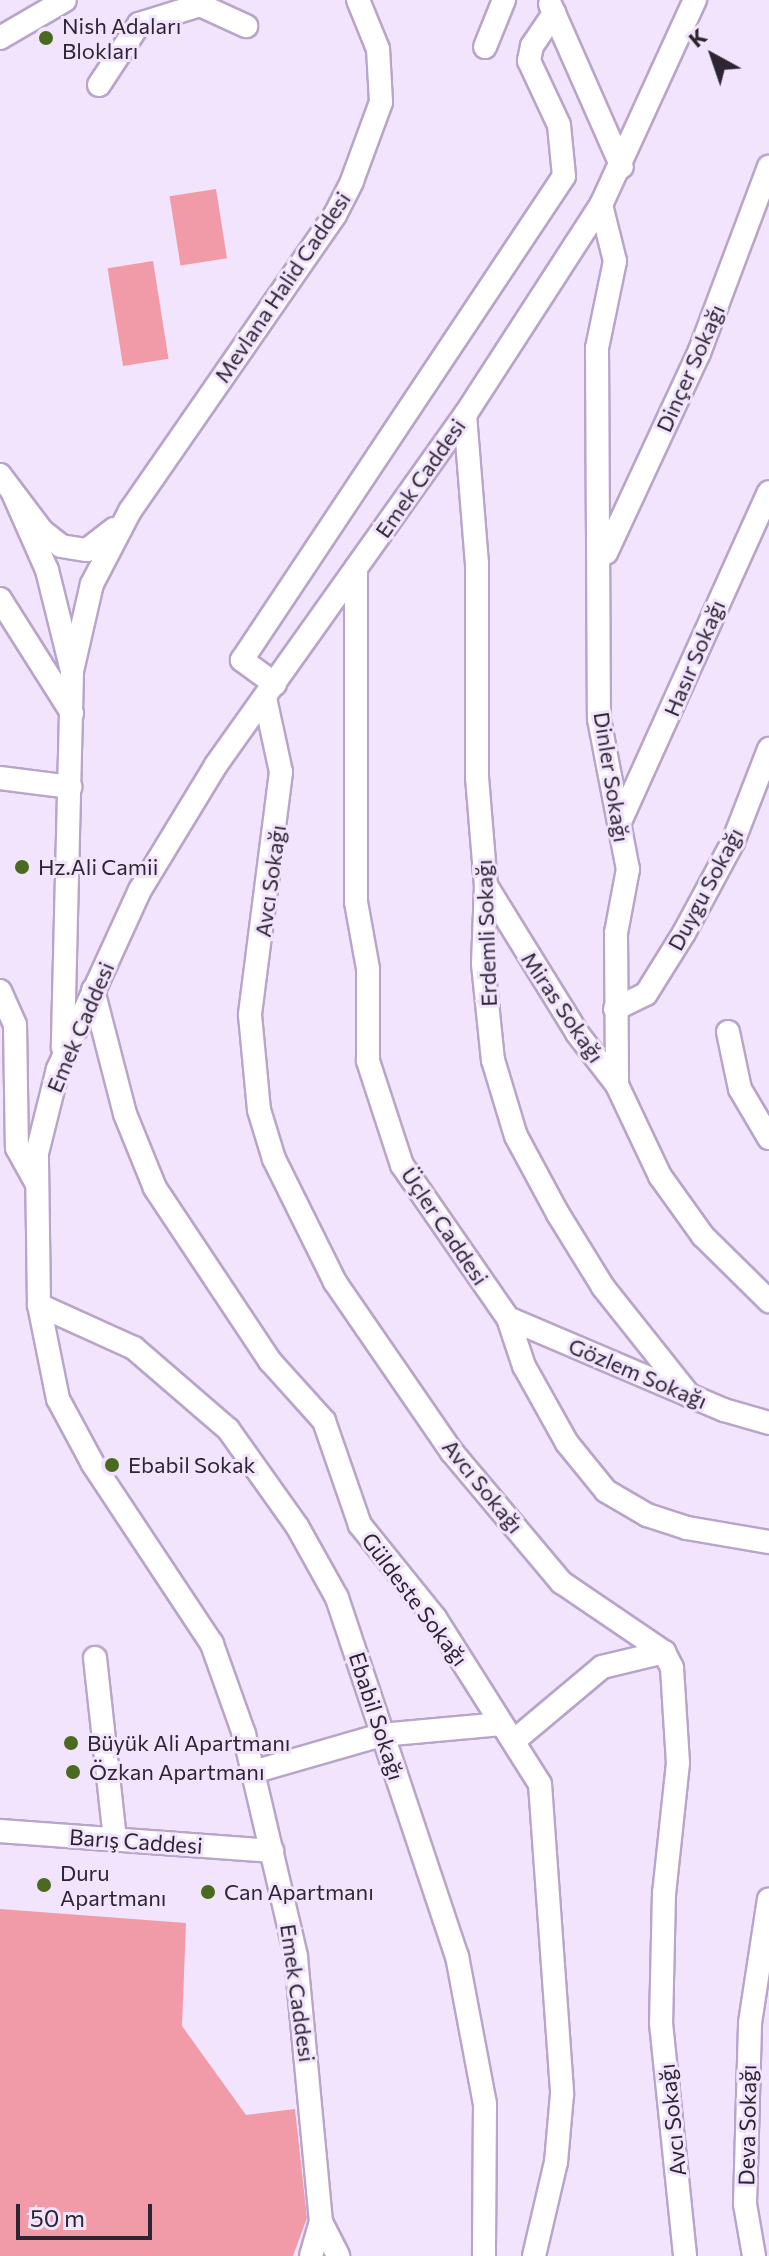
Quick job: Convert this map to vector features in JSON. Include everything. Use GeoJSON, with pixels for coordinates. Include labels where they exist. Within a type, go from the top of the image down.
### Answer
{"type":"FeatureCollection","features":[{"type":"Feature","properties":{"kind":"street"},"geometry":{"type":"LineString","coordinates":[[0,38],[65,0]]}},
{"type":"Feature","properties":{"kind":"street","name":"Mevlana Halid Caddesi"},"geometry":{"type":"LineString","coordinates":[[72,671],[94,581],[130,511],[335,215],[352,181],[381,102],[378,49],[358,0]]}},
{"type":"Feature","properties":{"kind":"street"},"geometry":{"type":"LineString","coordinates":[[485,47],[504,0]]}},
{"type":"Feature","properties":{"kind":"street","name":"Emek Caddesi"},"geometry":{"type":"LineString","coordinates":[[311,2256],[321,2222],[296,1956],[253,1772],[232,1690],[212,1644],[63,1411],[39,1305],[37,1153],[63,1056],[140,890],[216,765],[465,415],[601,205],[622,167],[695,0]]}},
{"type":"Feature","properties":{"kind":"street"},"geometry":{"type":"LineString","coordinates":[[99,85],[139,24],[200,2],[246,26]]}},
{"type":"Feature","properties":{"kind":"street"},"geometry":{"type":"LineString","coordinates":[[551,6],[622,167]]}},
{"type":"Feature","properties":{"kind":"street"},"geometry":{"type":"LineString","coordinates":[[270,691],[242,660],[564,176],[559,125],[529,61],[532,46],[551,6]]}},
{"type":"Feature","properties":{"kind":"street","name":"Dinçer Sokağı"},"geometry":{"type":"LineString","coordinates":[[601,565],[699,353],[769,167]]}},
{"type":"Feature","properties":{"kind":"street","name":"Dinler Sokağı"},"geometry":{"type":"LineString","coordinates":[[601,205],[615,261],[597,348],[601,565],[599,719],[628,869],[616,933],[617,1085],[660,1176],[703,1236],[769,1301]]}},
{"type":"Feature","properties":{"kind":"street","name":"Erdemli Sokağı"},"geometry":{"type":"LineString","coordinates":[[465,415],[477,563],[477,777],[486,886],[483,964],[493,1060],[516,1136],[603,1287],[689,1395]]}},
{"type":"Feature","properties":{"kind":"street"},"geometry":{"type":"LineString","coordinates":[[6,484],[47,537],[94,562],[94,581],[73,596],[49,577]]}},
{"type":"Feature","properties":{"kind":"street"},"geometry":{"type":"LineString","coordinates":[[6,484],[49,577],[72,671],[74,717],[63,1056]]}},
{"type":"Feature","properties":{"kind":"street","name":"Hasır Sokağı"},"geometry":{"type":"LineString","coordinates":[[619,824],[769,492]]}},
{"type":"Feature","properties":{"kind":"street","name":"Mevlana Halid Caddesi"},"geometry":{"type":"LineString","coordinates":[[74,549],[105,538],[130,511]]}},
{"type":"Feature","properties":{"kind":"street"},"geometry":{"type":"LineString","coordinates":[[49,577],[53,556],[74,549]]}},
{"type":"Feature","properties":{"kind":"street","name":"Üçler Caddesi"},"geometry":{"type":"LineString","coordinates":[[356,568],[356,902],[368,969],[368,1061],[402,1165],[508,1318],[538,1392],[567,1443],[606,1491],[660,1519],[761,1540]]}},
{"type":"Feature","properties":{"kind":"street"},"geometry":{"type":"LineString","coordinates":[[0,599],[74,717]]}},
{"type":"Feature","properties":{"kind":"street","name":"Avcı Sokağı"},"geometry":{"type":"LineString","coordinates":[[270,691],[281,772],[250,1015],[259,1110],[274,1159],[335,1282],[452,1452],[561,1582],[664,1652],[672,1668],[678,1763],[664,1893],[661,2023],[685,2256]]}},
{"type":"Feature","properties":{"kind":"street","name":"Duygu Sokağı"},"geometry":{"type":"LineString","coordinates":[[615,1009],[646,994],[684,933],[733,842],[769,749]]}},
{"type":"Feature","properties":{"kind":"street"},"geometry":{"type":"LineString","coordinates":[[0,778],[70,787]]}},
{"type":"Feature","properties":{"kind":"street","name":"Miras Sokağı"},"geometry":{"type":"LineString","coordinates":[[486,886],[577,1033],[617,1085]]}},
{"type":"Feature","properties":{"kind":"street","name":"Güldeste Sokağı"},"geometry":{"type":"LineString","coordinates":[[93,990],[125,1114],[155,1188],[270,1361],[324,1421],[360,1525],[435,1618],[533,1768],[544,1801],[561,2059],[556,2162],[534,2256]]}},
{"type":"Feature","properties":{"kind":"street"},"geometry":{"type":"LineString","coordinates":[[0,991],[15,1025],[17,1148],[39,1187]]}},
{"type":"Feature","properties":{"kind":"street"},"geometry":{"type":"LineString","coordinates":[[728,1032],[740,1089],[769,1138]]}},
{"type":"Feature","properties":{"kind":"street","name":"Ebabil Sokağı"},"geometry":{"type":"LineString","coordinates":[[39,1305],[134,1348],[236,1439],[327,1577],[457,1956],[485,2104],[484,2256]]}},
{"type":"Feature","properties":{"kind":"street","name":"Gözlem Sokağı"},"geometry":{"type":"LineString","coordinates":[[508,1318],[689,1395],[769,1423]]}},
{"type":"Feature","properties":{"kind":"street"},"geometry":{"type":"LineString","coordinates":[[761,1540],[769,1558]]}},
{"type":"Feature","properties":{"kind":"street"},"geometry":{"type":"LineString","coordinates":[[253,1772],[381,1735],[508,1732],[602,1667],[664,1652]]}},
{"type":"Feature","properties":{"kind":"street"},"geometry":{"type":"LineString","coordinates":[[95,1658],[115,1839]]}},
{"type":"Feature","properties":{"kind":"street","name":"Barış Caddesi"},"geometry":{"type":"LineString","coordinates":[[0,1831],[272,1851]]}},
{"type":"Feature","properties":{"kind":"street","name":"Deva Sokağı"},"geometry":{"type":"LineString","coordinates":[[754,2256],[745,2204],[750,2023],[769,1899]]}},
{"type":"Feature","properties":{"kind":"street"},"geometry":{"type":"LineString","coordinates":[[321,2222],[338,2256]]}},
{"type":"Feature","properties":{"kind":"shaded area"},"geometry":{"type":"Polygon","coordinates":[[[216,189],[227,258],[181,265],[170,196],[216,189]]]}},
{"type":"Feature","properties":{"kind":"shaded area"},"geometry":{"type":"Polygon","coordinates":[[[153,261],[168,359],[123,366],[108,268],[153,261]]]}},
{"type":"Feature","properties":{"kind":"shaded area"},"geometry":{"type":"Polygon","coordinates":[[[0,1909],[186,1923],[182,2026],[246,2115],[295,2109],[307,2218],[293,2256],[0,2256],[0,1909]]]}},
{"type":"Feature","properties":{"kind":"place","name":"Nish Adaları Blokları"},"geometry":{"type":"Point","coordinates":[46,38]}},
{"type":"Feature","properties":{"kind":"place","name":"Hz.Ali Camii"},"geometry":{"type":"Point","coordinates":[22,867]}},
{"type":"Feature","properties":{"kind":"place","name":"Ebabil Sokak"},"geometry":{"type":"Point","coordinates":[112,1465]}},
{"type":"Feature","properties":{"kind":"place","name":"Büyük Ali Apartmanı"},"geometry":{"type":"Point","coordinates":[71,1743]}},
{"type":"Feature","properties":{"kind":"place","name":"Özkan Apartmanı"},"geometry":{"type":"Point","coordinates":[73,1772]}},
{"type":"Feature","properties":{"kind":"place","name":"Duru Apartmanı"},"geometry":{"type":"Point","coordinates":[44,1885]}},
{"type":"Feature","properties":{"kind":"place","name":"Can Apartmanı"},"geometry":{"type":"Point","coordinates":[208,1892]}}]}
